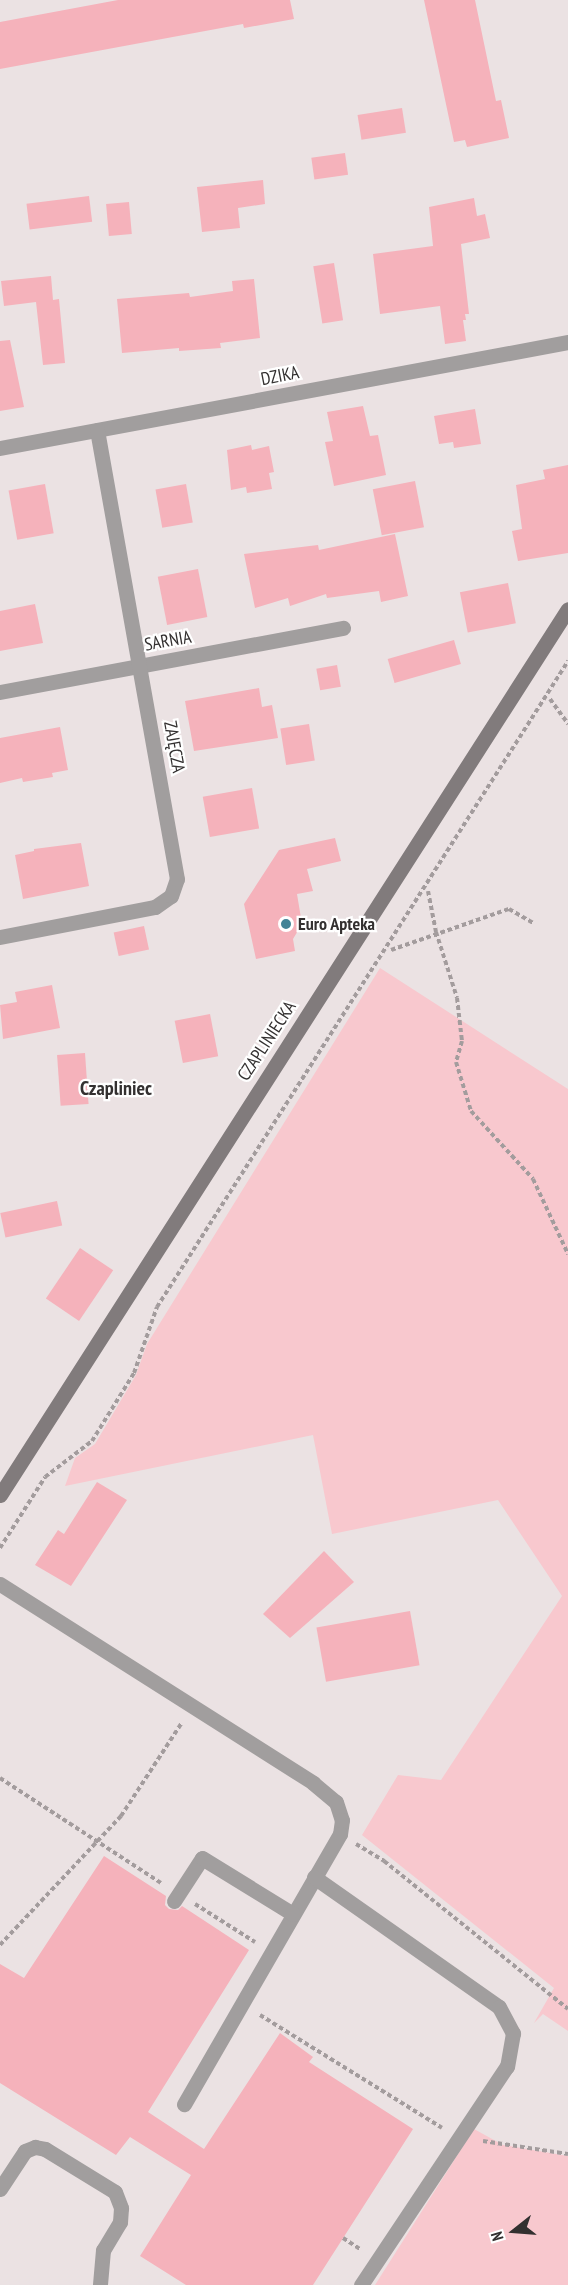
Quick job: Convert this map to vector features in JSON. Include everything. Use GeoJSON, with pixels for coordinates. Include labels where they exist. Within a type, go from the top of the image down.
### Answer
{"type":"FeatureCollection","features":[{"type":"Feature","properties":{"kind":"main road","name":"CZAPLINIECKA"},"geometry":{"type":"LineString","coordinates":[[0,1496],[568,609]]}},
{"type":"Feature","properties":{"kind":"street","name":"DZIKA"},"geometry":{"type":"LineString","coordinates":[[0,448],[568,342]]}},
{"type":"Feature","properties":{"kind":"street","name":"ZAJĘCZA"},"geometry":{"type":"LineString","coordinates":[[0,937],[154,908],[171,896],[177,879],[141,666],[97,430]]}},
{"type":"Feature","properties":{"kind":"street","name":"SARNIA"},"geometry":{"type":"LineString","coordinates":[[0,692],[343,628]]}},
{"type":"Feature","properties":{"kind":"street"},"geometry":{"type":"LineString","coordinates":[[0,1584],[313,1783],[336,1802],[342,1820],[340,1834],[184,2104]]}},
{"type":"Feature","properties":{"kind":"street"},"geometry":{"type":"LineString","coordinates":[[176,1897],[202,1858],[293,1914]]}},
{"type":"Feature","properties":{"kind":"street"},"geometry":{"type":"LineString","coordinates":[[314,1877],[499,2007],[513,2032],[507,2066],[361,2285]]}},
{"type":"Feature","properties":{"kind":"street"},"geometry":{"type":"LineString","coordinates":[[0,2189],[25,2151],[35,2146],[45,2149],[115,2192],[121,2208],[120,2222],[103,2250],[100,2285]]}},
{"type":"Feature","properties":{"kind":"path"},"geometry":{"type":"LineString","coordinates":[[0,1548],[45,1477],[92,1441],[134,1373],[157,1306],[568,661]]}},
{"type":"Feature","properties":{"kind":"path"},"geometry":{"type":"LineString","coordinates":[[550,699],[568,724]]}},
{"type":"Feature","properties":{"kind":"path"},"geometry":{"type":"LineString","coordinates":[[428,891],[436,934],[457,998],[462,1041],[456,1062],[471,1111],[533,1179],[568,1254]]}},
{"type":"Feature","properties":{"kind":"path"},"geometry":{"type":"LineString","coordinates":[[391,951],[509,909],[533,923]]}},
{"type":"Feature","properties":{"kind":"path"},"geometry":{"type":"LineString","coordinates":[[0,1946],[121,1816],[193,1706]]}},
{"type":"Feature","properties":{"kind":"path"},"geometry":{"type":"LineString","coordinates":[[0,1778],[97,1841],[176,1897],[271,1952]]}},
{"type":"Feature","properties":{"kind":"path"},"geometry":{"type":"LineString","coordinates":[[340,1834],[384,1861],[568,2009]]}},
{"type":"Feature","properties":{"kind":"path"},"geometry":{"type":"LineString","coordinates":[[241,2003],[458,2138],[568,2154]]}},
{"type":"Feature","properties":{"kind":"shaded area"},"geometry":{"type":"Polygon","coordinates":[[[380,968],[568,1089],[568,2031],[543,2014],[534,2023],[554,1988],[362,1835],[398,1775],[441,1780],[562,1596],[498,1500],[332,1534],[313,1435],[65,1486],[75,1458],[95,1444],[136,1375],[147,1344],[380,968]]]}},
{"type":"Feature","properties":{"kind":"shaded area"},"geometry":{"type":"Polygon","coordinates":[[[474,2129],[503,2145],[568,2156],[568,2285],[375,2285],[474,2129]]]}},
{"type":"Feature","properties":{"kind":"building"},"geometry":{"type":"Polygon","coordinates":[[[118,0],[290,0],[294,19],[244,28],[243,24],[0,69],[0,22],[118,0]]]}},
{"type":"Feature","properties":{"kind":"building"},"geometry":{"type":"Polygon","coordinates":[[[424,0],[475,0],[496,101],[501,100],[509,138],[467,147],[465,140],[454,142],[424,0]]]}},
{"type":"Feature","properties":{"kind":"building"},"geometry":{"type":"Polygon","coordinates":[[[402,108],[406,133],[361,140],[358,115],[402,108]]]}},
{"type":"Feature","properties":{"kind":"building"},"geometry":{"type":"Polygon","coordinates":[[[345,153],[348,175],[314,180],[311,158],[345,153]]]}},
{"type":"Feature","properties":{"kind":"building"},"geometry":{"type":"Polygon","coordinates":[[[263,180],[265,204],[238,208],[240,228],[202,232],[197,187],[263,180]]]}},
{"type":"Feature","properties":{"kind":"building"},"geometry":{"type":"Polygon","coordinates":[[[89,196],[92,222],[30,229],[26,204],[89,196]]]}},
{"type":"Feature","properties":{"kind":"building"},"geometry":{"type":"Polygon","coordinates":[[[474,198],[477,216],[485,214],[490,238],[461,244],[469,314],[465,314],[466,320],[463,320],[466,341],[445,344],[440,306],[380,314],[373,254],[433,246],[429,207],[474,198]]]}},
{"type":"Feature","properties":{"kind":"building"},"geometry":{"type":"Polygon","coordinates":[[[129,202],[132,234],[109,236],[106,204],[129,202]]]}},
{"type":"Feature","properties":{"kind":"building"},"geometry":{"type":"Polygon","coordinates":[[[334,263],[343,320],[322,324],[313,266],[334,263]]]}},
{"type":"Feature","properties":{"kind":"building"},"geometry":{"type":"Polygon","coordinates":[[[51,276],[53,300],[59,299],[65,363],[43,365],[36,302],[4,306],[1,281],[51,276]]]}},
{"type":"Feature","properties":{"kind":"building"},"geometry":{"type":"Polygon","coordinates":[[[254,279],[260,338],[220,343],[221,348],[179,351],[179,348],[122,353],[117,299],[189,293],[190,297],[233,291],[232,281],[254,279]]]}},
{"type":"Feature","properties":{"kind":"building"},"geometry":{"type":"Polygon","coordinates":[[[10,340],[24,407],[0,411],[0,341],[10,340]]]}},
{"type":"Feature","properties":{"kind":"building"},"geometry":{"type":"Polygon","coordinates":[[[363,406],[370,436],[378,435],[386,475],[334,486],[325,442],[333,441],[327,412],[363,406]]]}},
{"type":"Feature","properties":{"kind":"building"},"geometry":{"type":"Polygon","coordinates":[[[475,409],[481,444],[454,448],[453,442],[439,444],[434,416],[475,409]]]}},
{"type":"Feature","properties":{"kind":"building"},"geometry":{"type":"Polygon","coordinates":[[[251,445],[252,450],[269,446],[274,472],[269,473],[272,489],[247,493],[246,487],[231,490],[227,450],[251,445]]]}},
{"type":"Feature","properties":{"kind":"building"},"geometry":{"type":"Polygon","coordinates":[[[568,465],[568,553],[518,561],[512,531],[522,529],[516,485],[545,479],[543,470],[568,465]]]}},
{"type":"Feature","properties":{"kind":"building"},"geometry":{"type":"Polygon","coordinates":[[[415,481],[424,527],[382,535],[373,489],[415,481]]]}},
{"type":"Feature","properties":{"kind":"building"},"geometry":{"type":"Polygon","coordinates":[[[45,484],[54,533],[17,540],[9,490],[45,484]]]}},
{"type":"Feature","properties":{"kind":"building"},"geometry":{"type":"Polygon","coordinates":[[[186,484],[193,522],[162,528],[155,489],[186,484]]]}},
{"type":"Feature","properties":{"kind":"building"},"geometry":{"type":"Polygon","coordinates":[[[395,534],[408,596],[381,602],[379,591],[327,598],[326,594],[290,606],[288,598],[255,608],[244,554],[318,545],[319,550],[395,534]]]}},
{"type":"Feature","properties":{"kind":"building"},"geometry":{"type":"Polygon","coordinates":[[[198,569],[207,617],[167,625],[158,577],[198,569]]]}},
{"type":"Feature","properties":{"kind":"building"},"geometry":{"type":"Polygon","coordinates":[[[508,583],[516,623],[468,633],[460,592],[508,583]]]}},
{"type":"Feature","properties":{"kind":"building"},"geometry":{"type":"Polygon","coordinates":[[[35,604],[43,643],[0,651],[0,611],[35,604]]]}},
{"type":"Feature","properties":{"kind":"building"},"geometry":{"type":"Polygon","coordinates":[[[454,640],[461,664],[395,683],[388,659],[454,640]]]}},
{"type":"Feature","properties":{"kind":"building"},"geometry":{"type":"Polygon","coordinates":[[[337,665],[341,687],[320,690],[316,669],[337,665]]]}},
{"type":"Feature","properties":{"kind":"building"},"geometry":{"type":"Polygon","coordinates":[[[259,688],[262,707],[272,705],[278,738],[194,751],[185,701],[259,688]]]}},
{"type":"Feature","properties":{"kind":"building"},"geometry":{"type":"Polygon","coordinates":[[[309,724],[315,761],[286,765],[280,729],[309,724]]]}},
{"type":"Feature","properties":{"kind":"building"},"geometry":{"type":"Polygon","coordinates":[[[60,727],[68,770],[52,773],[53,777],[23,782],[22,778],[0,783],[0,738],[60,727]]]}},
{"type":"Feature","properties":{"kind":"building"},"geometry":{"type":"Polygon","coordinates":[[[252,788],[259,828],[210,837],[203,797],[252,788]]]}},
{"type":"Feature","properties":{"kind":"building"},"geometry":{"type":"Polygon","coordinates":[[[335,838],[341,861],[307,869],[313,891],[297,894],[302,924],[293,939],[295,951],[256,959],[244,904],[279,850],[335,838]]]}},
{"type":"Feature","properties":{"kind":"building"},"geometry":{"type":"Polygon","coordinates":[[[81,843],[89,886],[23,899],[15,855],[34,851],[34,849],[81,843]]]}},
{"type":"Feature","properties":{"kind":"building"},"geometry":{"type":"Polygon","coordinates":[[[144,926],[149,949],[119,956],[114,932],[144,926]]]}},
{"type":"Feature","properties":{"kind":"building"},"geometry":{"type":"Polygon","coordinates":[[[52,985],[60,1028],[3,1039],[0,1005],[17,1002],[15,992],[52,985]]]}},
{"type":"Feature","properties":{"kind":"building"},"geometry":{"type":"Polygon","coordinates":[[[210,1014],[218,1056],[183,1063],[175,1021],[210,1014]]]}},
{"type":"Feature","properties":{"kind":"building"},"geometry":{"type":"Polygon","coordinates":[[[85,1053],[89,1104],[61,1106],[57,1055],[85,1053]]]}},
{"type":"Feature","properties":{"kind":"building"},"geometry":{"type":"Polygon","coordinates":[[[57,1201],[62,1225],[5,1238],[0,1213],[57,1201]]]}},
{"type":"Feature","properties":{"kind":"building"},"geometry":{"type":"Polygon","coordinates":[[[80,1248],[113,1270],[79,1321],[46,1299],[80,1248]]]}},
{"type":"Feature","properties":{"kind":"building"},"geometry":{"type":"Polygon","coordinates":[[[97,1482],[127,1500],[71,1586],[35,1565],[58,1530],[64,1534],[97,1482]]]}},
{"type":"Feature","properties":{"kind":"building"},"geometry":{"type":"Polygon","coordinates":[[[324,1551],[354,1582],[290,1638],[263,1614],[324,1551]]]}},
{"type":"Feature","properties":{"kind":"building"},"geometry":{"type":"Polygon","coordinates":[[[410,1611],[420,1665],[326,1682],[316,1627],[410,1611]]]}},
{"type":"Feature","properties":{"kind":"building"},"geometry":{"type":"Polygon","coordinates":[[[104,1856],[166,1896],[165,1905],[169,1909],[178,1910],[182,1906],[249,1950],[148,2112],[204,2149],[280,2033],[313,2057],[309,2062],[413,2129],[313,2285],[186,2285],[140,2256],[191,2175],[130,2137],[116,2155],[0,2083],[0,1964],[24,1978],[104,1856]]]}},
{"type":"Feature","properties":{"kind":"place","name":"Euro Apteka"},"geometry":{"type":"Point","coordinates":[286,924]}},
{"type":"Feature","properties":{"kind":"district","name":"Czapliniec"},"geometry":{"type":"Point","coordinates":[116,1088]}}]}
